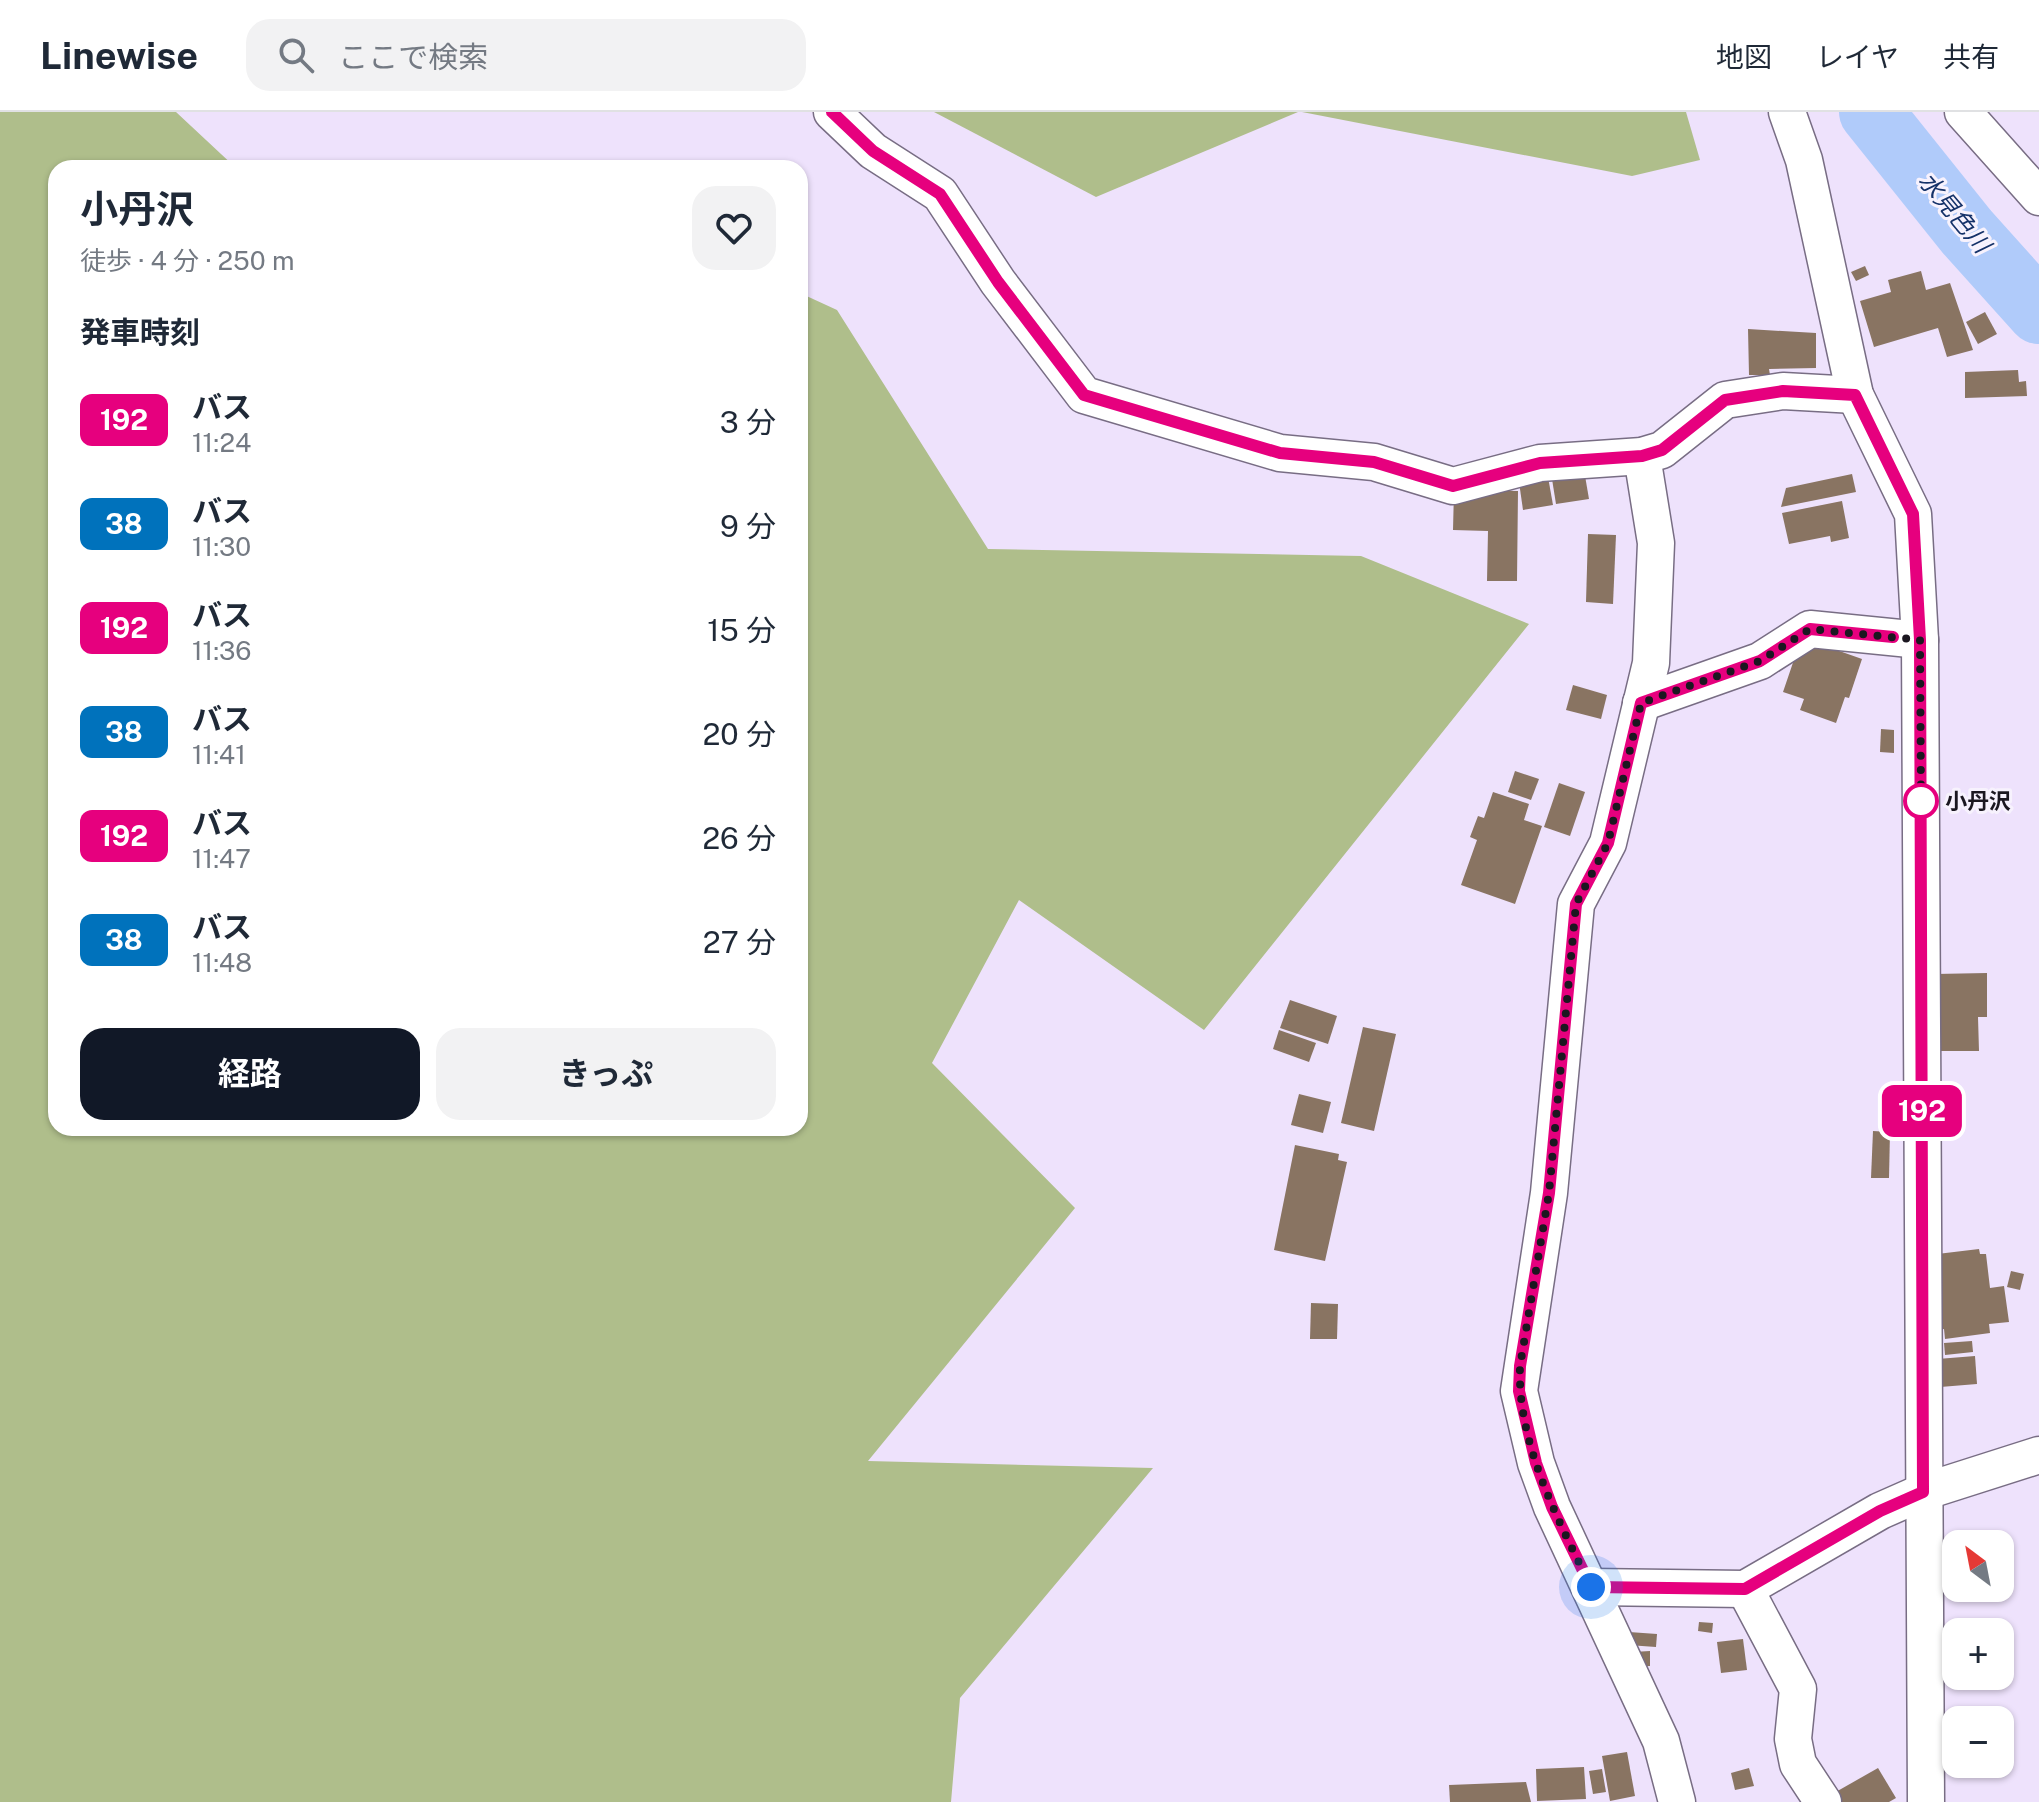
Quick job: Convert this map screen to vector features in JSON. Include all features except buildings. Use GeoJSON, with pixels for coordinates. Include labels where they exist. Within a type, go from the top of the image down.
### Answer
{"type":"FeatureCollection","features":[{"type":"Feature","properties":{"kind":"street"},"geometry":{"type":"LineString","coordinates":[[832,112],[873,151],[940,194],[998,282],[1084,395],[1280,453],[1374,462],[1453,486],[1540,463],[1642,456],[1662,450],[1725,400],[1783,391],[1855,395]]}},
{"type":"Feature","properties":{"kind":"street"},"geometry":{"type":"LineString","coordinates":[[1787,112],[1804,160],[1855,395],[1913,514],[1920,640],[1926,1802]]}},
{"type":"Feature","properties":{"kind":"street"},"geometry":{"type":"LineString","coordinates":[[1963,112],[2039,197]]}},
{"type":"Feature","properties":{"kind":"street"},"geometry":{"type":"LineString","coordinates":[[1642,456],[1656,543],[1651,663],[1608,843],[1576,904],[1549,1193],[1520,1366],[1519,1391],[1536,1463],[1552,1507],[1661,1741],[1677,1802]]}},
{"type":"Feature","properties":{"kind":"street"},"geometry":{"type":"LineString","coordinates":[[1641,703],[1760,661],[1810,629],[1920,640]]}},
{"type":"Feature","properties":{"kind":"street"},"geometry":{"type":"LineString","coordinates":[[1591,1587],[1745,1589],[1880,1511],[1923,1492],[2039,1455]]}},
{"type":"Feature","properties":{"kind":"street"},"geometry":{"type":"LineString","coordinates":[[1745,1589],[1798,1689],[1793,1739],[1798,1764],[1823,1802]]}},
{"type":"Feature","properties":{"kind":"green space"},"geometry":{"type":"Polygon","coordinates":[[[0,112],[176,112],[227,160],[48,160],[48,1136],[808,1136],[808,297],[837,310],[988,549],[1361,556],[1529,624],[1204,1030],[1019,900],[932,1063],[1075,1208],[868,1461],[1153,1468],[960,1698],[951,1802],[0,1802],[0,112]]]}},
{"type":"Feature","properties":{"kind":"green space"},"geometry":{"type":"Polygon","coordinates":[[[934,112],[1298,112],[1096,197],[934,112]]]}},
{"type":"Feature","properties":{"kind":"green space"},"geometry":{"type":"Polygon","coordinates":[[[1302,112],[1686,112],[1700,160],[1632,176],[1302,112]]]}},
{"type":"Feature","properties":{"kind":"waterway","name":"水見色川"},"geometry":{"type":"LineString","coordinates":[[1871,112],[1967,232],[2039,312]]}},
{"type":"Feature","properties":{"kind":"bus line","name":"192"},"geometry":{"type":"LineString","coordinates":[[832,112],[873,151],[940,194],[998,282],[1084,395],[1280,453],[1374,462],[1453,486],[1540,463],[1642,456],[1662,450],[1725,400],[1783,391],[1855,395],[1913,514],[1920,640],[1923,1492],[1880,1511],[1745,1589],[1591,1587],[1552,1507],[1536,1463],[1519,1391],[1520,1366],[1549,1193],[1576,904],[1608,843],[1641,703],[1760,661],[1810,629],[1893,637]]}},
{"type":"Feature","properties":{"kind":"place","name":"小丹沢"},"geometry":{"type":"Point","coordinates":[1921,801]}},
{"type":"Feature","properties":{"kind":"route"},"geometry":{"type":"LineString","coordinates":[[1591,1587],[1552,1507],[1536,1463],[1519,1391],[1520,1366],[1549,1193],[1576,904],[1608,843],[1641,703],[1760,661],[1810,629],[1920,640],[1921,801]]}}]}
